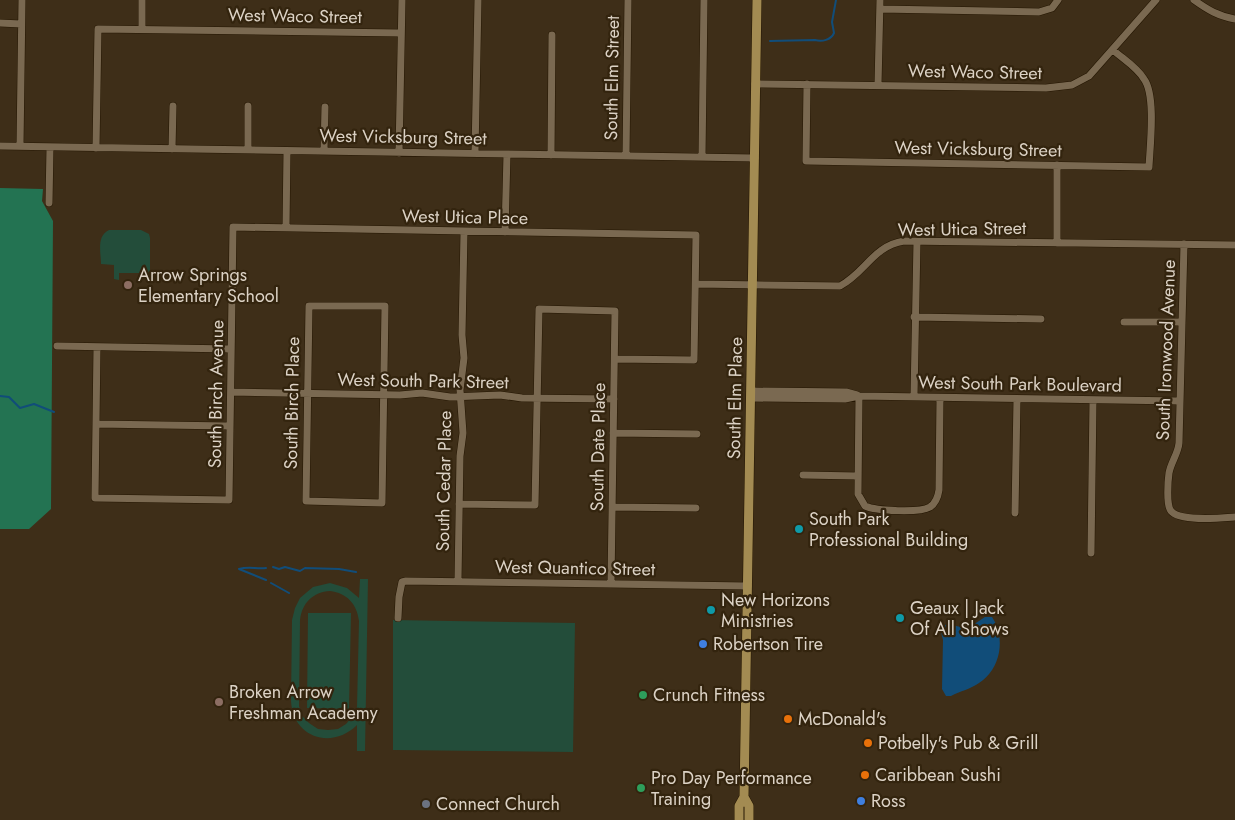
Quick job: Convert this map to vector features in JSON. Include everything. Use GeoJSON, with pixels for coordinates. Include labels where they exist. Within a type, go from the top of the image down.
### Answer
{"type":"FeatureCollection","features":[{"type":"Feature","properties":{"kind":"main road","name":"South Elm Place"},"geometry":{"type":"LineString","coordinates":[[739,820],[739,806],[744,797],[757,0]]}},
{"type":"Feature","properties":{"kind":"main road","name":"South Elm Place"},"geometry":{"type":"LineString","coordinates":[[744,797],[749,806],[749,820]]}},
{"type":"Feature","properties":{"kind":"street"},"geometry":{"type":"LineString","coordinates":[[20,146],[22,0]]}},
{"type":"Feature","properties":{"kind":"street"},"geometry":{"type":"LineString","coordinates":[[142,0],[142,29]]}},
{"type":"Feature","properties":{"kind":"street"},"geometry":{"type":"LineString","coordinates":[[399,152],[402,0]]}},
{"type":"Feature","properties":{"kind":"street"},"geometry":{"type":"LineString","coordinates":[[475,154],[478,0]]}},
{"type":"Feature","properties":{"kind":"street","name":"South Elm Street"},"geometry":{"type":"LineString","coordinates":[[626,156],[628,0]]}},
{"type":"Feature","properties":{"kind":"street"},"geometry":{"type":"LineString","coordinates":[[702,157],[704,0]]}},
{"type":"Feature","properties":{"kind":"street"},"geometry":{"type":"LineString","coordinates":[[878,85],[880,0]]}},
{"type":"Feature","properties":{"kind":"street","name":"West Waco Street"},"geometry":{"type":"LineString","coordinates":[[756,84],[1064,87],[1090,76],[1156,0]]}},
{"type":"Feature","properties":{"kind":"street"},"geometry":{"type":"LineString","coordinates":[[1194,0],[1212,12],[1223,17],[1235,19]]}},
{"type":"Feature","properties":{"kind":"street"},"geometry":{"type":"LineString","coordinates":[[880,9],[1039,12],[1048,10],[1056,3]]}},
{"type":"Feature","properties":{"kind":"street"},"geometry":{"type":"LineString","coordinates":[[0,23],[21,24]]}},
{"type":"Feature","properties":{"kind":"street","name":"West Waco Street"},"geometry":{"type":"LineString","coordinates":[[96,148],[98,29],[401,33]]}},
{"type":"Feature","properties":{"kind":"street"},"geometry":{"type":"LineString","coordinates":[[550,155],[552,35]]}},
{"type":"Feature","properties":{"kind":"street","name":"West Vicksburg Street"},"geometry":{"type":"LineString","coordinates":[[807,84],[806,161],[1150,167],[1151,100],[1148,85],[1138,72],[1113,50]]}},
{"type":"Feature","properties":{"kind":"street"},"geometry":{"type":"LineString","coordinates":[[172,149],[173,106]]}},
{"type":"Feature","properties":{"kind":"street"},"geometry":{"type":"LineString","coordinates":[[248,106],[248,150]]}},
{"type":"Feature","properties":{"kind":"street"},"geometry":{"type":"LineString","coordinates":[[324,151],[325,107]]}},
{"type":"Feature","properties":{"kind":"street","name":"West Vicksburg Street"},"geometry":{"type":"LineString","coordinates":[[0,146],[755,158]]}},
{"type":"Feature","properties":{"kind":"street"},"geometry":{"type":"LineString","coordinates":[[50,147],[50,203]]}},
{"type":"Feature","properties":{"kind":"street"},"geometry":{"type":"LineString","coordinates":[[286,228],[287,151]]}},
{"type":"Feature","properties":{"kind":"street"},"geometry":{"type":"LineString","coordinates":[[505,232],[507,154]]}},
{"type":"Feature","properties":{"kind":"street"},"geometry":{"type":"LineString","coordinates":[[1056,165],[1056,243]]}},
{"type":"Feature","properties":{"kind":"street","name":"West Utica Place"},"geometry":{"type":"LineString","coordinates":[[233,227],[696,235],[696,284]]}},
{"type":"Feature","properties":{"kind":"street","name":"South Birch Avenue"},"geometry":{"type":"LineString","coordinates":[[96,424],[95,498],[230,500],[233,227]]}},
{"type":"Feature","properties":{"kind":"street","name":"South Cedar Place"},"geometry":{"type":"LineString","coordinates":[[458,581],[460,456],[463,433],[461,397],[464,358],[462,335],[464,232]]}},
{"type":"Feature","properties":{"kind":"street"},"geometry":{"type":"LineString","coordinates":[[914,397],[914,317],[917,240]]}},
{"type":"Feature","properties":{"kind":"street","name":"West Utica Street"},"geometry":{"type":"LineString","coordinates":[[696,284],[840,286],[884,247],[897,242],[917,240],[1235,245]]}},
{"type":"Feature","properties":{"kind":"street","name":"South Ironwood Avenue"},"geometry":{"type":"LineString","coordinates":[[1184,244],[1178,450],[1169,472],[1168,503],[1170,510],[1179,516],[1191,518],[1235,518]]}},
{"type":"Feature","properties":{"kind":"street"},"geometry":{"type":"LineString","coordinates":[[615,359],[694,360],[696,284]]}},
{"type":"Feature","properties":{"kind":"street","name":"South Birch Place"},"geometry":{"type":"LineString","coordinates":[[309,306],[385,306],[384,395],[382,502],[306,501],[309,306]]}},
{"type":"Feature","properties":{"kind":"street","name":"South Date Place"},"geometry":{"type":"LineString","coordinates":[[538,398],[539,310],[615,311],[611,583]]}},
{"type":"Feature","properties":{"kind":"street"},"geometry":{"type":"LineString","coordinates":[[914,317],[1041,319]]}},
{"type":"Feature","properties":{"kind":"street"},"geometry":{"type":"LineString","coordinates":[[1124,322],[1182,322]]}},
{"type":"Feature","properties":{"kind":"street"},"geometry":{"type":"LineString","coordinates":[[57,346],[231,349]]}},
{"type":"Feature","properties":{"kind":"street"},"geometry":{"type":"LineString","coordinates":[[97,347],[96,424],[230,426]]}},
{"type":"Feature","properties":{"kind":"street","name":"West South Park Street"},"geometry":{"type":"LineString","coordinates":[[231,392],[384,395],[422,393],[461,397],[500,395],[614,400]]}},
{"type":"Feature","properties":{"kind":"street","name":"West South Park Boulevard"},"geometry":{"type":"LineString","coordinates":[[751,394],[846,399],[859,396],[1180,402]]}},
{"type":"Feature","properties":{"kind":"street"},"geometry":{"type":"LineString","coordinates":[[859,396],[858,494],[866,506],[877,510],[922,510],[930,507],[936,501],[939,490],[940,398]]}},
{"type":"Feature","properties":{"kind":"street"},"geometry":{"type":"LineString","coordinates":[[459,504],[536,505],[538,398]]}},
{"type":"Feature","properties":{"kind":"street"},"geometry":{"type":"LineString","coordinates":[[1015,513],[1016,399]]}},
{"type":"Feature","properties":{"kind":"street"},"geometry":{"type":"LineString","coordinates":[[1091,553],[1093,400]]}},
{"type":"Feature","properties":{"kind":"street"},"geometry":{"type":"LineString","coordinates":[[613,432],[697,434]]}},
{"type":"Feature","properties":{"kind":"street"},"geometry":{"type":"LineString","coordinates":[[803,475],[858,476]]}},
{"type":"Feature","properties":{"kind":"street"},"geometry":{"type":"LineString","coordinates":[[612,507],[696,508]]}},
{"type":"Feature","properties":{"kind":"street","name":"West Quantico Street"},"geometry":{"type":"LineString","coordinates":[[398,618],[398,597],[402,582],[418,580],[748,586]]}},
{"type":"Feature","properties":{"kind":"green space"},"geometry":{"type":"Polygon","coordinates":[[[0,188],[43,189],[42,201],[53,221],[51,509],[29,529],[0,529],[0,188]]]}},
{"type":"Feature","properties":{"kind":"green space"},"geometry":{"type":"Polygon","coordinates":[[[109,230],[141,230],[149,234],[150,271],[148,273],[119,273],[119,280],[114,279],[114,265],[101,264],[101,240],[102,236],[109,230]]]}},
{"type":"Feature","properties":{"kind":"green space"},"geometry":{"type":"Polygon","coordinates":[[[360,579],[368,579],[365,751],[357,751],[357,725],[347,733],[336,737],[315,736],[299,724],[293,714],[291,701],[292,620],[300,598],[313,587],[330,583],[347,588],[359,598],[360,579]],[[324,592],[314,596],[303,608],[300,620],[299,706],[302,716],[309,723],[318,729],[328,730],[338,729],[346,724],[353,716],[357,707],[358,615],[350,600],[336,592],[324,592]]]}},
{"type":"Feature","properties":{"kind":"green space"},"geometry":{"type":"Polygon","coordinates":[[[308,613],[351,613],[349,709],[307,708],[308,613]]]}},
{"type":"Feature","properties":{"kind":"green space"},"geometry":{"type":"Polygon","coordinates":[[[393,620],[575,623],[573,752],[393,750],[393,620]]]}},
{"type":"Feature","properties":{"kind":"water"},"geometry":{"type":"Polygon","coordinates":[[[985,617],[992,617],[999,634],[999,653],[996,662],[992,670],[979,683],[951,696],[946,696],[942,689],[943,640],[940,628],[949,623],[964,627],[976,623],[985,617]]]}},
{"type":"Feature","properties":{"kind":"waterway"},"geometry":{"type":"LineString","coordinates":[[770,41],[820,41],[829,39],[834,33],[832,22],[836,0]]}},
{"type":"Feature","properties":{"kind":"waterway"},"geometry":{"type":"LineString","coordinates":[[0,396],[9,397],[20,408],[34,404],[54,412]]}},
{"type":"Feature","properties":{"kind":"waterway"},"geometry":{"type":"LineString","coordinates":[[273,567],[279,569],[285,567],[300,571],[305,568],[339,569],[356,572]]}},
{"type":"Feature","properties":{"kind":"waterway"},"geometry":{"type":"LineString","coordinates":[[239,569],[266,568]]}},
{"type":"Feature","properties":{"kind":"waterway"},"geometry":{"type":"LineString","coordinates":[[239,569],[266,580]]}},
{"type":"Feature","properties":{"kind":"waterway"},"geometry":{"type":"LineString","coordinates":[[271,583],[289,593]]}},
{"type":"Feature","properties":{"kind":"place","name":"Arrow Springs Elementary School"},"geometry":{"type":"Point","coordinates":[128,285]}},
{"type":"Feature","properties":{"kind":"place","name":"South Park Professional Building"},"geometry":{"type":"Point","coordinates":[799,529]}},
{"type":"Feature","properties":{"kind":"place","name":"New Horizons Ministries"},"geometry":{"type":"Point","coordinates":[711,610]}},
{"type":"Feature","properties":{"kind":"place","name":"Geaux | Jack Of All Shows"},"geometry":{"type":"Point","coordinates":[900,618]}},
{"type":"Feature","properties":{"kind":"place","name":"Robertson Tire"},"geometry":{"type":"Point","coordinates":[703,644]}},
{"type":"Feature","properties":{"kind":"place","name":"Crunch Fitness"},"geometry":{"type":"Point","coordinates":[643,695]}},
{"type":"Feature","properties":{"kind":"place","name":"Broken Arrow Freshman Academy"},"geometry":{"type":"Point","coordinates":[219,702]}},
{"type":"Feature","properties":{"kind":"place","name":"McDonald's"},"geometry":{"type":"Point","coordinates":[788,719]}},
{"type":"Feature","properties":{"kind":"place","name":"Potbelly's Pub & Grill"},"geometry":{"type":"Point","coordinates":[868,743]}},
{"type":"Feature","properties":{"kind":"place","name":"Caribbean Sushi"},"geometry":{"type":"Point","coordinates":[865,775]}},
{"type":"Feature","properties":{"kind":"place","name":"Pro Day Performance Training"},"geometry":{"type":"Point","coordinates":[641,788]}},
{"type":"Feature","properties":{"kind":"place","name":"Ross"},"geometry":{"type":"Point","coordinates":[861,801]}},
{"type":"Feature","properties":{"kind":"place","name":"Connect Church"},"geometry":{"type":"Point","coordinates":[426,804]}}]}
